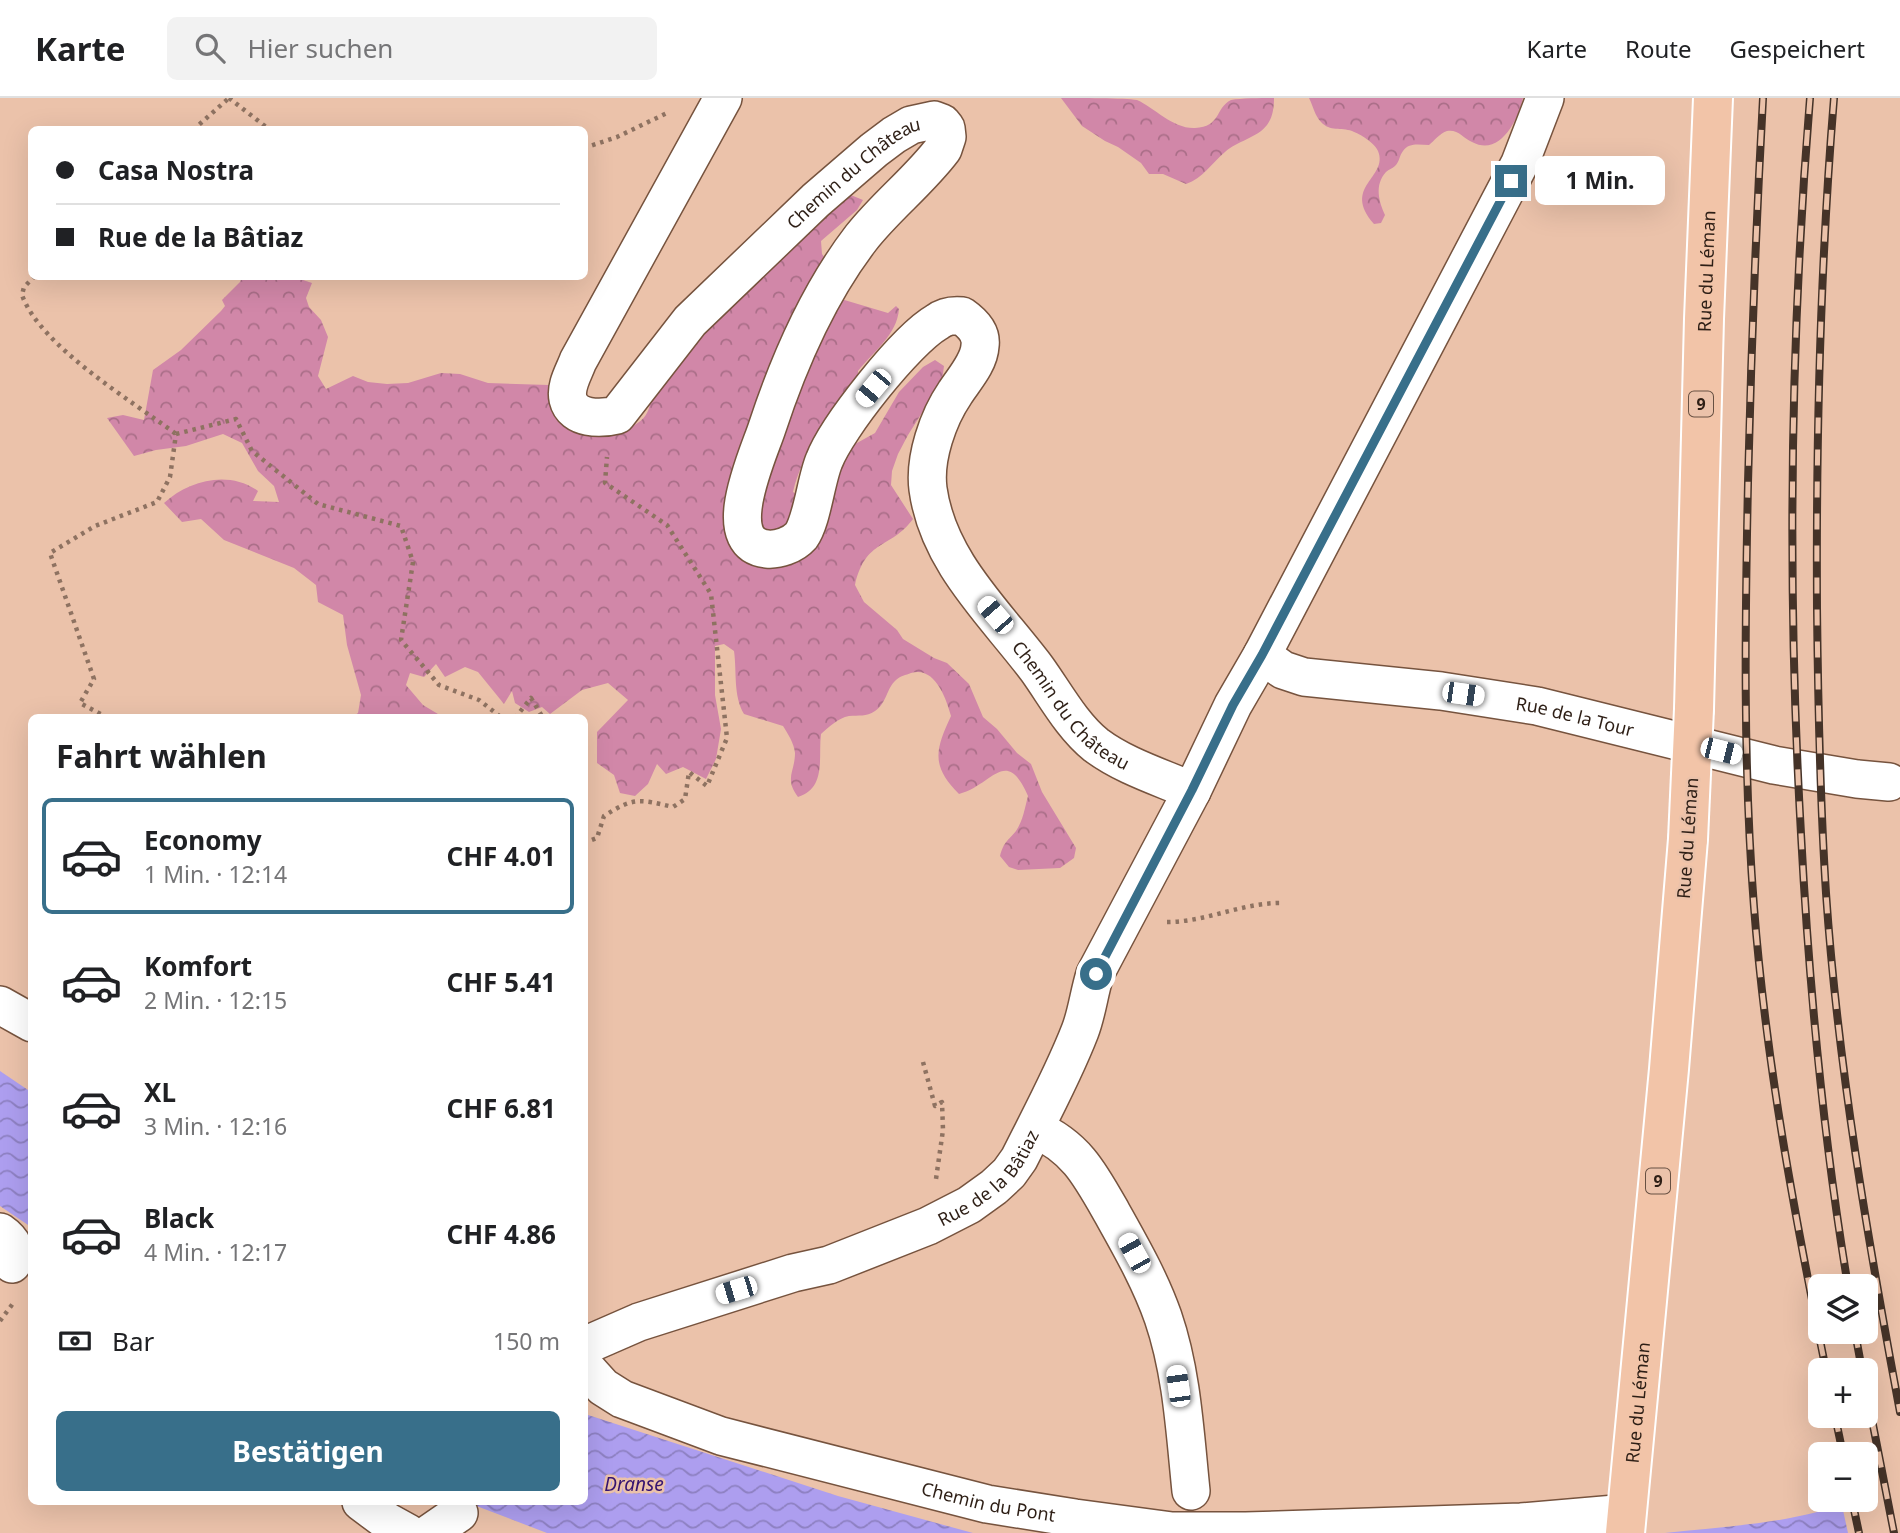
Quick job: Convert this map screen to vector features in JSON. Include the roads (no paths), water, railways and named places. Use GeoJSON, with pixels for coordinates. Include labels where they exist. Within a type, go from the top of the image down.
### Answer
{"type":"FeatureCollection","features":[{"type":"Feature","properties":{"kind":"main road","name":"Rue du Léman"},"geometry":{"type":"LineString","coordinates":[[1626,1523],[1688,839],[1713,98]]}},
{"type":"Feature","properties":{"kind":"street","name":"Chemin du Château"},"geometry":{"type":"LineString","coordinates":[[723,98],[578,360],[569,384],[568,397],[575,410],[582,415],[595,417],[617,415],[690,321],[816,200],[894,135],[924,121],[942,123],[947,137],[943,149],[859,240],[818,306],[780,388],[750,475],[743,501],[743,527],[748,539],[765,549],[791,544],[800,537],[808,522],[825,459],[852,414],[922,332],[944,317],[962,316],[977,330],[981,347],[971,369],[948,404],[937,429],[927,485],[935,518],[953,560],[974,591],[1093,743],[1113,757],[1192,790]]}},
{"type":"Feature","properties":{"kind":"street"},"geometry":{"type":"LineString","coordinates":[[1262,655],[1520,163],[1545,98]]}},
{"type":"Feature","properties":{"kind":"street","name":"Rue de la Tour"},"geometry":{"type":"LineString","coordinates":[[1262,655],[1283,670],[1304,677],[1428,689],[1537,706],[1774,765],[1896,783]]}},
{"type":"Feature","properties":{"kind":"street","name":"Rue de la Bâtiaz"},"geometry":{"type":"LineString","coordinates":[[588,1344],[639,1322],[793,1273],[830,1265],[928,1226],[969,1205],[1010,1173],[1035,1129],[1081,1028],[1096,974],[1233,705],[1262,655]]}},
{"type":"Feature","properties":{"kind":"street"},"geometry":{"type":"LineString","coordinates":[[1035,1129],[1066,1145],[1083,1166],[1109,1207],[1152,1287],[1164,1320],[1175,1367],[1191,1490]]}},
{"type":"Feature","properties":{"kind":"street","name":"Chemin du Pont"},"geometry":{"type":"LineString","coordinates":[[588,1370],[603,1387],[622,1399],[721,1436],[987,1504],[1075,1518],[1172,1531],[1521,1522],[1626,1523]]}},
{"type":"Feature","properties":{"kind":"street"},"geometry":{"type":"LineString","coordinates":[[365,1505],[408,1533]]}},
{"type":"Feature","properties":{"kind":"street"},"geometry":{"type":"LineString","coordinates":[[422,1533],[446,1507]]}},
{"type":"Feature","properties":{"kind":"street"},"geometry":{"type":"LineString","coordinates":[[430,1533],[446,1507]]}},
{"type":"Feature","properties":{"kind":"water"},"geometry":{"type":"Polygon","coordinates":[[[0,1071],[28,1090],[28,1225],[0,1206],[0,1071]]]}},
{"type":"Feature","properties":{"kind":"water","name":"Dranse"},"geometry":{"type":"Polygon","coordinates":[[[588,1415],[838,1496],[973,1533],[547,1533],[474,1505],[588,1505],[588,1415]]]}},
{"type":"Feature","properties":{"kind":"water"},"geometry":{"type":"Polygon","coordinates":[[[1878,1512],[1900,1533],[1665,1533],[1736,1526],[1807,1514],[1878,1512]]]}},
{"type":"Feature","properties":{"kind":"railway"},"geometry":{"type":"LineString","coordinates":[[1763,98],[1752,339],[1747,536],[1746,695],[1750,854],[1759,966],[1774,1082],[1824,1358]]}},
{"type":"Feature","properties":{"kind":"railway"},"geometry":{"type":"LineString","coordinates":[[1810,98],[1795,374],[1792,558],[1794,650],[1804,891],[1813,1004],[1831,1173],[1846,1274]]}},
{"type":"Feature","properties":{"kind":"railway"},"geometry":{"type":"LineString","coordinates":[[1834,98],[1822,289],[1817,480],[1818,679],[1824,858],[1831,958],[1846,1089],[1900,1412]]}},
{"type":"Feature","properties":{"kind":"railway"},"geometry":{"type":"LineString","coordinates":[[1857,1344],[1860,1358]]}},
{"type":"Feature","properties":{"kind":"railway"},"geometry":{"type":"LineString","coordinates":[[1838,1428],[1840,1442]]}},
{"type":"Feature","properties":{"kind":"railway"},"geometry":{"type":"LineString","coordinates":[[1874,1428],[1894,1533]]}},
{"type":"Feature","properties":{"kind":"railway"},"geometry":{"type":"LineString","coordinates":[[1855,1512],[1859,1533]]}}]}
